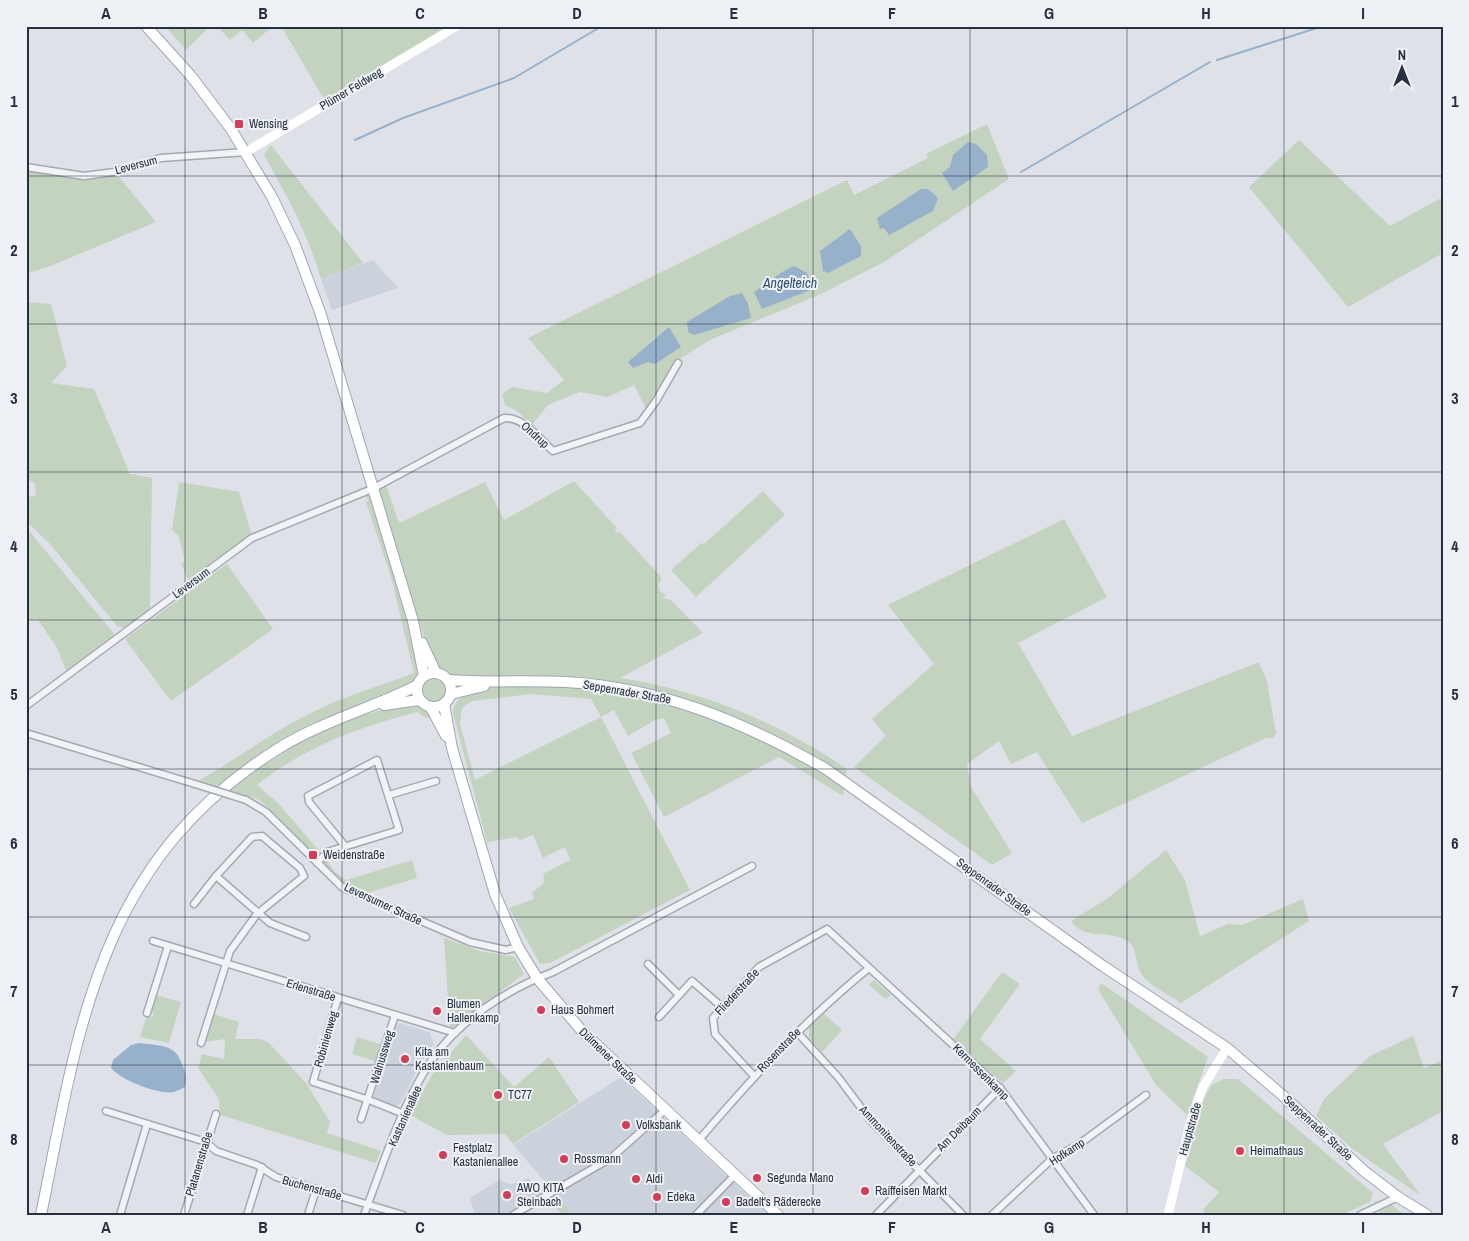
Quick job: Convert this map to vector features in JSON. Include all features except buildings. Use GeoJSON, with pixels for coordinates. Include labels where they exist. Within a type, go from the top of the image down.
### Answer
{"type":"FeatureCollection","features":[{"type":"Feature","properties":{"kind":"main road"},"geometry":{"type":"LineString","coordinates":[[146,26],[191,76],[246,152],[272,197],[295,245],[320,312],[413,621],[424,676]]}},
{"type":"Feature","properties":{"kind":"main road"},"geometry":{"type":"LineString","coordinates":[[361,708],[419,700],[431,708],[444,704],[451,694],[448,680],[436,673],[413,621]]}},
{"type":"Feature","properties":{"kind":"main road"},"geometry":{"type":"LineString","coordinates":[[40,1215],[69,1074],[84,1014],[113,933],[141,884],[172,840],[226,785],[277,749],[321,725],[416,686],[424,676],[436,673]]}},
{"type":"Feature","properties":{"kind":"main road","name":"Seppenrader Straße"},"geometry":{"type":"LineString","coordinates":[[448,680],[568,682],[651,694],[736,722],[779,742],[834,774],[1103,966],[1227,1048],[1281,1094],[1395,1199],[1427,1215]]}},
{"type":"Feature","properties":{"kind":"main road","name":"Seppenrader Straße"},"geometry":{"type":"LineString","coordinates":[[451,694],[504,681]]}},
{"type":"Feature","properties":{"kind":"main road"},"geometry":{"type":"LineString","coordinates":[[416,686],[419,700]]}},
{"type":"Feature","properties":{"kind":"main road","name":"Dülmener Straße"},"geometry":{"type":"LineString","coordinates":[[444,704],[452,748],[496,894],[518,947],[537,978],[582,1031],[778,1215]]}},
{"type":"Feature","properties":{"kind":"main road","name":"Dülmener Straße"},"geometry":{"type":"LineString","coordinates":[[431,708],[452,748]]}},
{"type":"Feature","properties":{"kind":"street","name":"Plümer Feldweg"},"geometry":{"type":"LineString","coordinates":[[246,152],[457,26]]}},
{"type":"Feature","properties":{"kind":"street","name":"Leversum"},"geometry":{"type":"LineString","coordinates":[[26,167],[84,176],[114,172],[161,158],[246,152]]}},
{"type":"Feature","properties":{"kind":"street","name":"Ondrup"},"geometry":{"type":"LineString","coordinates":[[372,489],[504,418],[511,417],[521,422],[553,451],[640,423],[656,401],[678,364]]}},
{"type":"Feature","properties":{"kind":"street","name":"Leversum"},"geometry":{"type":"LineString","coordinates":[[26,706],[252,538],[372,489]]}},
{"type":"Feature","properties":{"kind":"street","name":"Leversumer Straße"},"geometry":{"type":"LineString","coordinates":[[26,733],[246,800],[266,812],[342,887],[440,930],[478,944],[506,950],[518,947]]}},
{"type":"Feature","properties":{"kind":"street"},"geometry":{"type":"LineString","coordinates":[[317,863],[327,852],[399,830],[377,760],[308,796],[309,802],[345,846]]}},
{"type":"Feature","properties":{"kind":"street"},"geometry":{"type":"LineString","coordinates":[[389,795],[436,781]]}},
{"type":"Feature","properties":{"kind":"street"},"geometry":{"type":"LineString","coordinates":[[194,904],[216,876],[252,837],[257,835],[262,836],[300,868],[304,876],[257,914],[242,932],[224,964],[201,1043]]}},
{"type":"Feature","properties":{"kind":"street","name":"Kastanienallee"},"geometry":{"type":"LineString","coordinates":[[364,1215],[404,1114],[432,1060],[455,1033],[523,984],[553,972],[752,866]]}},
{"type":"Feature","properties":{"kind":"street"},"geometry":{"type":"LineString","coordinates":[[216,876],[257,914],[270,923],[306,937]]}},
{"type":"Feature","properties":{"kind":"street","name":"Fliederstraße"},"geometry":{"type":"LineString","coordinates":[[754,1076],[713,1030],[713,1018],[759,967],[827,929],[869,968]]}},
{"type":"Feature","properties":{"kind":"street","name":"Erlenstraße"},"geometry":{"type":"LineString","coordinates":[[153,941],[455,1033]]}},
{"type":"Feature","properties":{"kind":"street"},"geometry":{"type":"LineString","coordinates":[[148,1013],[168,946]]}},
{"type":"Feature","properties":{"kind":"street"},"geometry":{"type":"LineString","coordinates":[[648,964],[679,995]]}},
{"type":"Feature","properties":{"kind":"street","name":"Rosenstraße"},"geometry":{"type":"LineString","coordinates":[[698,1141],[754,1076],[797,1032],[836,995],[869,968]]}},
{"type":"Feature","properties":{"kind":"street","name":"Kermessenkamp"},"geometry":{"type":"LineString","coordinates":[[869,968],[1000,1088],[1094,1215]]}},
{"type":"Feature","properties":{"kind":"street"},"geometry":{"type":"LineString","coordinates":[[659,1017],[692,981],[722,1007]]}},
{"type":"Feature","properties":{"kind":"street","name":"Robinienweg"},"geometry":{"type":"LineString","coordinates":[[338,998],[313,1082],[369,1100],[404,1114]]}},
{"type":"Feature","properties":{"kind":"street","name":"Walnussweg"},"geometry":{"type":"LineString","coordinates":[[369,1100],[395,1015]]}},
{"type":"Feature","properties":{"kind":"street","name":"Ammonitenstraße"},"geometry":{"type":"LineString","coordinates":[[797,1032],[838,1077],[871,1121],[963,1215]]}},
{"type":"Feature","properties":{"kind":"street","name":"Hauptstraße"},"geometry":{"type":"LineString","coordinates":[[1168,1215],[1190,1124],[1203,1087],[1227,1048]]}},
{"type":"Feature","properties":{"kind":"street","name":"Am Deibaum"},"geometry":{"type":"LineString","coordinates":[[876,1215],[1000,1088]]}},
{"type":"Feature","properties":{"kind":"street","name":"Hofkamp"},"geometry":{"type":"LineString","coordinates":[[992,1215],[1053,1158],[1078,1146],[1146,1095]]}},
{"type":"Feature","properties":{"kind":"street"},"geometry":{"type":"LineString","coordinates":[[361,1120],[369,1100]]}},
{"type":"Feature","properties":{"kind":"street"},"geometry":{"type":"LineString","coordinates":[[513,1215],[611,1158],[664,1110]]}},
{"type":"Feature","properties":{"kind":"street","name":"Buchenstraße"},"geometry":{"type":"LineString","coordinates":[[106,1111],[206,1142],[216,1151],[262,1167],[276,1177],[403,1215]]}},
{"type":"Feature","properties":{"kind":"street","name":"Platanenstraße"},"geometry":{"type":"LineString","coordinates":[[184,1215],[216,1114]]}},
{"type":"Feature","properties":{"kind":"street"},"geometry":{"type":"LineString","coordinates":[[120,1215],[147,1124]]}},
{"type":"Feature","properties":{"kind":"street"},"geometry":{"type":"LineString","coordinates":[[247,1215],[262,1167]]}},
{"type":"Feature","properties":{"kind":"street"},"geometry":{"type":"LineString","coordinates":[[696,1215],[735,1175]]}},
{"type":"Feature","properties":{"kind":"street"},"geometry":{"type":"LineString","coordinates":[[308,1215],[316,1190]]}},
{"type":"Feature","properties":{"kind":"street"},"geometry":{"type":"LineString","coordinates":[[1360,1215],[1375,1212],[1395,1199]]}},
{"type":"Feature","properties":{"kind":"shaded area"},"geometry":{"type":"Polygon","coordinates":[[[373,260],[398,288],[332,310],[321,279],[373,260]]]}},
{"type":"Feature","properties":{"kind":"shaded area","name":"Kita am Kastanienbaum"},"geometry":{"type":"Polygon","coordinates":[[[400,1023],[429,1032],[434,1044],[418,1068],[400,1104],[394,1107],[376,1100],[374,1096],[395,1026],[400,1023]]]}},
{"type":"Feature","properties":{"kind":"shaded area"},"geometry":{"type":"Polygon","coordinates":[[[621,1077],[768,1215],[574,1215],[513,1145],[621,1077]]]}},
{"type":"Feature","properties":{"kind":"shaded area","name":"AWO KITA Steinbach"},"geometry":{"type":"Polygon","coordinates":[[[529,1178],[542,1193],[504,1215],[472,1215],[474,1212],[470,1198],[501,1179],[505,1183],[512,1184],[529,1178]]]}},
{"type":"Feature","properties":{"kind":"green space"},"geometry":{"type":"Polygon","coordinates":[[[165,26],[210,26],[186,50],[165,26]]]}},
{"type":"Feature","properties":{"kind":"green space"},"geometry":{"type":"Polygon","coordinates":[[[217,26],[273,26],[253,43],[242,30],[230,40],[217,26]]]}},
{"type":"Feature","properties":{"kind":"green space"},"geometry":{"type":"Polygon","coordinates":[[[281,26],[450,26],[325,101],[281,26]]]}},
{"type":"Feature","properties":{"kind":"green space"},"geometry":{"type":"Polygon","coordinates":[[[987,124],[1009,179],[884,262],[821,294],[710,340],[676,361],[647,411],[634,385],[608,397],[580,392],[548,405],[532,425],[517,411],[505,405],[502,394],[512,387],[547,393],[564,380],[528,338],[847,180],[854,195],[928,158],[926,154],[987,124]]]}},
{"type":"Feature","properties":{"kind":"green space"},"geometry":{"type":"Polygon","coordinates":[[[1299,140],[1390,226],[1443,197],[1443,253],[1348,307],[1249,187],[1299,140]]]}},
{"type":"Feature","properties":{"kind":"green space"},"geometry":{"type":"Polygon","coordinates":[[[271,145],[363,263],[321,279],[316,262],[289,200],[264,155],[271,145]]]}},
{"type":"Feature","properties":{"kind":"green space"},"geometry":{"type":"Polygon","coordinates":[[[26,168],[85,177],[116,173],[156,222],[53,265],[26,274],[26,168]]]}},
{"type":"Feature","properties":{"kind":"green space"},"geometry":{"type":"Polygon","coordinates":[[[26,302],[51,304],[67,366],[51,383],[94,389],[130,474],[152,478],[150,610],[124,628],[117,626],[49,543],[26,521],[26,497],[36,496],[35,484],[26,478],[26,302]]]}},
{"type":"Feature","properties":{"kind":"green space"},"geometry":{"type":"Polygon","coordinates":[[[574,481],[616,527],[615,530],[618,533],[620,532],[662,578],[658,585],[660,591],[666,595],[663,598],[671,600],[703,633],[620,678],[650,683],[710,700],[767,723],[795,737],[847,769],[846,777],[811,755],[753,725],[709,707],[668,695],[453,678],[436,666],[431,659],[378,492],[385,484],[399,523],[485,482],[504,520],[574,481]]]}},
{"type":"Feature","properties":{"kind":"green space"},"geometry":{"type":"Polygon","coordinates":[[[179,482],[239,492],[252,536],[189,582],[181,563],[185,561],[178,535],[172,530],[179,482]]]}},
{"type":"Feature","properties":{"kind":"green space"},"geometry":{"type":"Polygon","coordinates":[[[763,491],[785,515],[696,597],[671,570],[701,543],[704,544],[763,491]]]}},
{"type":"Feature","properties":{"kind":"green space"},"geometry":{"type":"Polygon","coordinates":[[[366,494],[372,497],[408,616],[419,670],[411,685],[334,716],[286,740],[240,770],[217,788],[196,782],[317,710],[414,673],[391,577],[366,502],[368,501],[366,494]]]}},
{"type":"Feature","properties":{"kind":"green space"},"geometry":{"type":"Polygon","coordinates":[[[1064,519],[1107,597],[1018,643],[1072,736],[1259,662],[1267,681],[1276,733],[1273,738],[1266,738],[1082,823],[1037,752],[1011,764],[999,741],[967,764],[971,787],[1012,853],[992,865],[854,767],[886,736],[872,719],[934,664],[888,605],[1064,519]]]}},
{"type":"Feature","properties":{"kind":"green space"},"geometry":{"type":"Polygon","coordinates":[[[26,532],[30,532],[115,635],[67,672],[56,646],[38,620],[26,620],[26,532]]]}},
{"type":"Feature","properties":{"kind":"green space"},"geometry":{"type":"Polygon","coordinates":[[[227,564],[273,629],[171,701],[125,639],[227,564]]]}},
{"type":"Feature","properties":{"kind":"green space"},"geometry":{"type":"Polygon","coordinates":[[[434,677],[443,681],[447,690],[443,699],[434,703],[425,699],[421,690],[425,681],[434,677]]]}},
{"type":"Feature","properties":{"kind":"green space"},"geometry":{"type":"Polygon","coordinates":[[[532,685],[608,691],[653,700],[704,715],[799,759],[844,786],[843,796],[779,757],[664,817],[631,753],[671,733],[664,718],[655,720],[628,736],[614,710],[601,717],[690,890],[550,963],[540,964],[509,908],[534,899],[532,892],[543,883],[543,874],[570,860],[565,847],[543,858],[533,835],[520,840],[517,837],[487,842],[453,713],[456,704],[463,697],[473,692],[485,688],[532,685]],[[531,694],[472,701],[462,708],[460,724],[475,780],[601,717],[591,699],[531,694]]]}},
{"type":"Feature","properties":{"kind":"green space"},"geometry":{"type":"Polygon","coordinates":[[[415,704],[433,716],[426,718],[417,712],[353,732],[313,749],[257,785],[278,803],[320,852],[317,855],[313,854],[257,799],[227,791],[293,747],[338,724],[362,715],[415,704]]]}},
{"type":"Feature","properties":{"kind":"green space"},"geometry":{"type":"Polygon","coordinates":[[[1166,850],[1185,880],[1200,936],[1228,924],[1242,925],[1303,899],[1309,921],[1181,1003],[1146,979],[1139,969],[1133,948],[1124,939],[1117,936],[1083,931],[1071,921],[1108,898],[1166,850]]]}},
{"type":"Feature","properties":{"kind":"green space"},"geometry":{"type":"Polygon","coordinates":[[[325,858],[335,872],[346,880],[412,860],[417,878],[367,893],[362,890],[357,892],[328,870],[322,861],[325,858]]]}},
{"type":"Feature","properties":{"kind":"green space"},"geometry":{"type":"Polygon","coordinates":[[[444,938],[480,951],[515,957],[524,974],[454,1027],[450,1028],[444,938]]]}},
{"type":"Feature","properties":{"kind":"green space"},"geometry":{"type":"Polygon","coordinates":[[[1002,972],[1020,984],[980,1039],[1016,1071],[1003,1083],[952,1041],[1002,972]]]}},
{"type":"Feature","properties":{"kind":"green space"},"geometry":{"type":"Polygon","coordinates":[[[874,980],[891,995],[885,999],[869,985],[874,980]]]}},
{"type":"Feature","properties":{"kind":"green space"},"geometry":{"type":"Polygon","coordinates":[[[1101,983],[1208,1057],[1187,1115],[1156,1085],[1098,989],[1101,983]]]}},
{"type":"Feature","properties":{"kind":"green space"},"geometry":{"type":"Polygon","coordinates":[[[156,995],[181,1002],[169,1043],[140,1037],[147,1015],[152,1017],[154,1014],[151,1010],[156,995]]]}},
{"type":"Feature","properties":{"kind":"green space"},"geometry":{"type":"Polygon","coordinates":[[[823,1013],[842,1030],[822,1052],[809,1038],[809,1028],[823,1013]]]}},
{"type":"Feature","properties":{"kind":"green space"},"geometry":{"type":"Polygon","coordinates":[[[214,1014],[239,1022],[235,1039],[261,1039],[269,1043],[306,1083],[330,1122],[327,1133],[381,1151],[376,1163],[220,1115],[219,1099],[198,1068],[202,1054],[224,1059],[225,1039],[205,1042],[214,1014]]]}},
{"type":"Feature","properties":{"kind":"green space","name":"TC77"},"geometry":{"type":"Polygon","coordinates":[[[466,1035],[514,1087],[549,1057],[579,1102],[513,1144],[505,1134],[447,1135],[410,1115],[432,1075],[466,1035]]]}},
{"type":"Feature","properties":{"kind":"green space"},"geometry":{"type":"Polygon","coordinates":[[[1413,1036],[1424,1068],[1443,1060],[1443,1111],[1383,1144],[1421,1196],[1354,1150],[1316,1116],[1324,1099],[1370,1056],[1413,1036]]]}},
{"type":"Feature","properties":{"kind":"green space"},"geometry":{"type":"Polygon","coordinates":[[[357,1037],[383,1045],[378,1062],[352,1054],[357,1037]]]}},
{"type":"Feature","properties":{"kind":"green space"},"geometry":{"type":"Polygon","coordinates":[[[1224,1079],[1238,1079],[1373,1193],[1370,1202],[1341,1215],[1206,1215],[1203,1210],[1219,1192],[1185,1166],[1203,1099],[1212,1085],[1224,1079]]]}},
{"type":"Feature","properties":{"kind":"green space"},"geometry":{"type":"Polygon","coordinates":[[[556,1195],[574,1215],[562,1215],[548,1199],[556,1195]]]}},
{"type":"Feature","properties":{"kind":"green space"},"geometry":{"type":"Polygon","coordinates":[[[1385,1199],[1404,1215],[1381,1215],[1374,1202],[1385,1199]]]}},
{"type":"Feature","properties":{"kind":"water"},"geometry":{"type":"Polygon","coordinates":[[[968,142],[976,144],[987,155],[988,167],[953,191],[942,173],[950,167],[953,155],[968,142]]]}},
{"type":"Feature","properties":{"kind":"water"},"geometry":{"type":"Polygon","coordinates":[[[921,189],[928,189],[938,198],[933,211],[889,235],[884,228],[880,229],[877,218],[921,189]]]}},
{"type":"Feature","properties":{"kind":"water"},"geometry":{"type":"Polygon","coordinates":[[[850,229],[861,246],[861,256],[828,273],[823,271],[820,251],[850,229]]]}},
{"type":"Feature","properties":{"kind":"water","name":"Angelteich"},"geometry":{"type":"Polygon","coordinates":[[[794,266],[807,273],[813,289],[762,309],[754,292],[778,274],[794,266]]]}},
{"type":"Feature","properties":{"kind":"water"},"geometry":{"type":"Polygon","coordinates":[[[742,293],[748,304],[751,318],[694,335],[688,332],[687,322],[730,296],[742,293]]]}},
{"type":"Feature","properties":{"kind":"water"},"geometry":{"type":"Polygon","coordinates":[[[669,327],[681,347],[655,364],[648,362],[633,368],[628,362],[669,327]]]}},
{"type":"Feature","properties":{"kind":"water"},"geometry":{"type":"Polygon","coordinates":[[[139,1043],[160,1045],[175,1052],[185,1073],[185,1087],[174,1092],[159,1091],[140,1086],[116,1073],[111,1068],[113,1060],[131,1045],[139,1043]]]}},
{"type":"Feature","properties":{"kind":"waterway"},"geometry":{"type":"LineString","coordinates":[[355,140],[403,118],[514,78],[602,26]]}},
{"type":"Feature","properties":{"kind":"waterway"},"geometry":{"type":"LineString","coordinates":[[1217,60],[1323,26]]}},
{"type":"Feature","properties":{"kind":"waterway"},"geometry":{"type":"LineString","coordinates":[[1021,172],[1210,62]]}},
{"type":"Feature","properties":{"kind":"place","name":"Wensing"},"geometry":{"type":"Point","coordinates":[239,124]}},
{"type":"Feature","properties":{"kind":"place","name":"Weidenstraße"},"geometry":{"type":"Point","coordinates":[313,855]}},
{"type":"Feature","properties":{"kind":"place","name":"Haus Bohmert"},"geometry":{"type":"Point","coordinates":[541,1010]}},
{"type":"Feature","properties":{"kind":"place","name":"Blumen Hallenkamp"},"geometry":{"type":"Point","coordinates":[437,1011]}},
{"type":"Feature","properties":{"kind":"place","name":"Kita am Kastanienbaum"},"geometry":{"type":"Point","coordinates":[405,1059]}},
{"type":"Feature","properties":{"kind":"place","name":"TC77"},"geometry":{"type":"Point","coordinates":[498,1095]}},
{"type":"Feature","properties":{"kind":"place","name":"Volksbank"},"geometry":{"type":"Point","coordinates":[626,1125]}},
{"type":"Feature","properties":{"kind":"place","name":"Heimathaus"},"geometry":{"type":"Point","coordinates":[1240,1151]}},
{"type":"Feature","properties":{"kind":"place","name":"Festplatz Kastanienallee"},"geometry":{"type":"Point","coordinates":[443,1155]}},
{"type":"Feature","properties":{"kind":"place","name":"Rossmann"},"geometry":{"type":"Point","coordinates":[564,1159]}},
{"type":"Feature","properties":{"kind":"place","name":"Segunda Mano"},"geometry":{"type":"Point","coordinates":[757,1178]}},
{"type":"Feature","properties":{"kind":"place","name":"Aldi"},"geometry":{"type":"Point","coordinates":[636,1179]}},
{"type":"Feature","properties":{"kind":"place","name":"Raiffeisen Markt"},"geometry":{"type":"Point","coordinates":[865,1191]}},
{"type":"Feature","properties":{"kind":"place","name":"AWO KITA Steinbach"},"geometry":{"type":"Point","coordinates":[507,1195]}},
{"type":"Feature","properties":{"kind":"place","name":"Edeka"},"geometry":{"type":"Point","coordinates":[657,1197]}},
{"type":"Feature","properties":{"kind":"place","name":"Badelt's Räderecke"},"geometry":{"type":"Point","coordinates":[726,1202]}}]}
